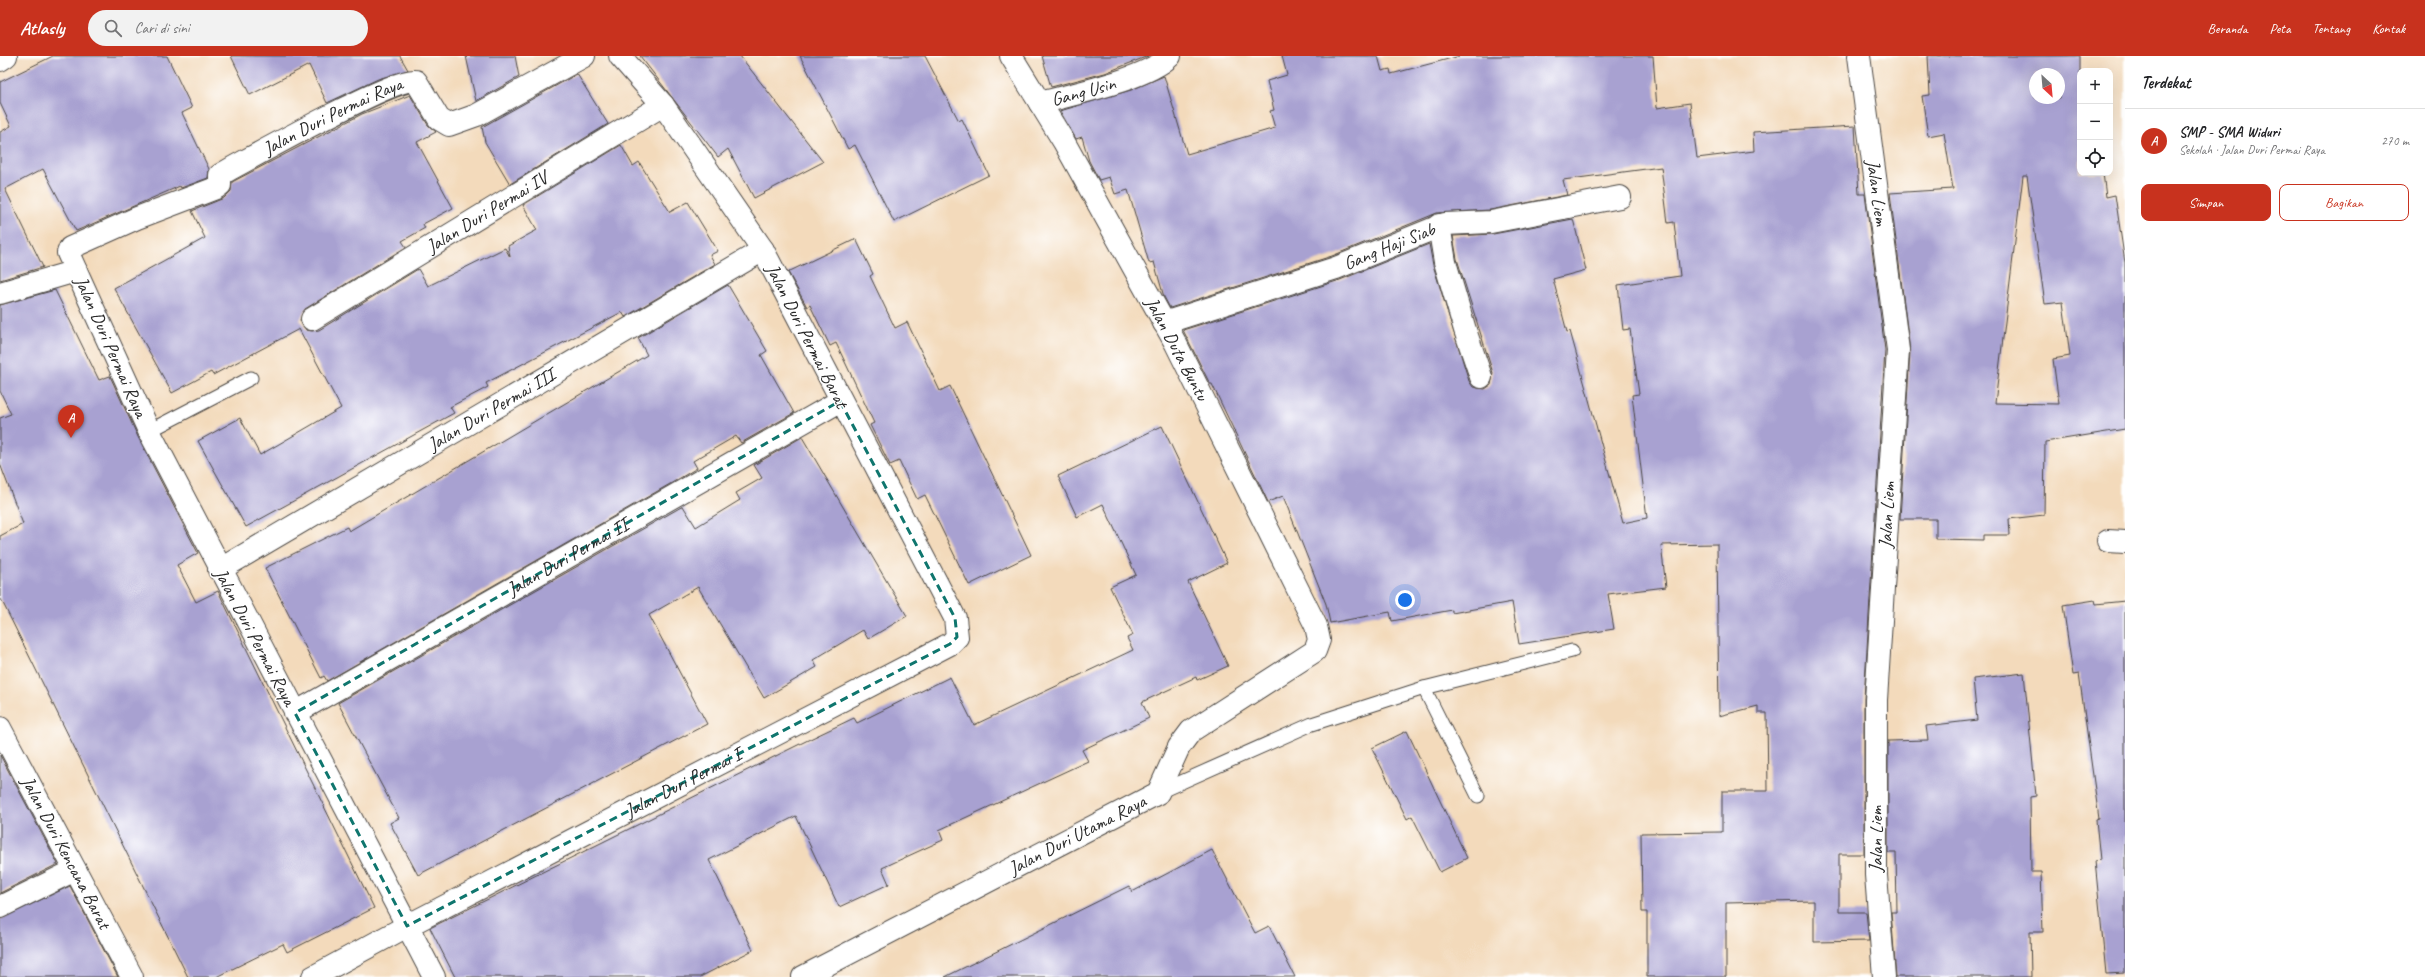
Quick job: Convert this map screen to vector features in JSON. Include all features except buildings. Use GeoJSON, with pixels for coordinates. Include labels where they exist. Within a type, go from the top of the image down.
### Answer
{"type":"FeatureCollection","features":[{"type":"Feature","properties":{"kind":"street"},"geometry":{"type":"LineString","coordinates":[[0,60],[6,56]]}},
{"type":"Feature","properties":{"kind":"street","name":"Jalan Duri Permai Raya"},"geometry":{"type":"LineString","coordinates":[[434,977],[219,570],[149,432],[68,252],[70,248],[137,218],[216,188],[220,185],[220,175],[232,168],[319,121],[398,84],[412,80],[416,81],[439,119],[443,123],[449,125],[477,115],[584,56]]}},
{"type":"Feature","properties":{"kind":"street","name":"Jalan Duri Permai Barat"},"geometry":{"type":"LineString","coordinates":[[620,56],[663,105],[763,250],[840,401],[955,618],[957,637]]}},
{"type":"Feature","properties":{"kind":"street","name":"Jalan Duta Buntu"},"geometry":{"type":"LineString","coordinates":[[1011,56],[1040,103],[1164,323],[1316,626],[1319,640],[1315,651]]}},
{"type":"Feature","properties":{"kind":"street","name":"Gang Usin"},"geometry":{"type":"LineString","coordinates":[[1040,103],[1127,78],[1154,68],[1170,56]]}},
{"type":"Feature","properties":{"kind":"street","name":"Jalan Liem"},"geometry":{"type":"LineString","coordinates":[[1859,56],[1898,350],[1876,700],[1876,874],[1884,977]]}},
{"type":"Feature","properties":{"kind":"street","name":"Jalan Duri Permai IV"},"geometry":{"type":"LineString","coordinates":[[312,319],[663,105]]}},
{"type":"Feature","properties":{"kind":"street","name":"Gang Haji Siab"},"geometry":{"type":"LineString","coordinates":[[1164,323],[1336,268],[1375,254],[1439,226],[1468,221],[1491,222],[1620,197]]}},
{"type":"Feature","properties":{"kind":"street"},"geometry":{"type":"LineString","coordinates":[[1439,226],[1447,270],[1464,330],[1481,377]]}},
{"type":"Feature","properties":{"kind":"street","name":"Jalan Duri Permai III"},"geometry":{"type":"LineString","coordinates":[[219,570],[763,250]]}},
{"type":"Feature","properties":{"kind":"street"},"geometry":{"type":"LineString","coordinates":[[0,293],[76,271]]}},
{"type":"Feature","properties":{"kind":"street","name":"Jalan Duri Permai II"},"geometry":{"type":"LineString","coordinates":[[295,713],[840,401]]}},
{"type":"Feature","properties":{"kind":"street","name":"Jalan Duri Permai I"},"geometry":{"type":"LineString","coordinates":[[313,977],[407,926],[950,644],[957,637]]}},
{"type":"Feature","properties":{"kind":"street","name":"Jalan Duri Utama Raya"},"geometry":{"type":"LineString","coordinates":[[803,977],[1158,793],[1179,747],[1191,731],[1315,651]]}},
{"type":"Feature","properties":{"kind":"street","name":"Jalan Duri Kencana Barat"},"geometry":{"type":"LineString","coordinates":[[0,728],[132,977]]}},
{"type":"Feature","properties":{"kind":"street"},"geometry":{"type":"LineString","coordinates":[[0,907],[75,870]]}},
{"type":"Feature","properties":{"kind":"lane"},"geometry":{"type":"LineString","coordinates":[[149,432],[252,378]]}},
{"type":"Feature","properties":{"kind":"lane"},"geometry":{"type":"LineString","coordinates":[[1158,793],[1312,724],[1424,688],[1572,651]]}},
{"type":"Feature","properties":{"kind":"lane"},"geometry":{"type":"LineString","coordinates":[[1424,688],[1478,796]]}},
{"type":"Feature","properties":{"kind":"highlighted area"},"geometry":{"type":"Polygon","coordinates":[[[840,401],[955,618],[957,637],[950,644],[407,926],[295,713],[840,401]]]}},
{"type":"Feature","properties":{"kind":"place","name":"SMP - SMA Widuri"},"geometry":{"type":"Point","coordinates":[71,438]}}]}
